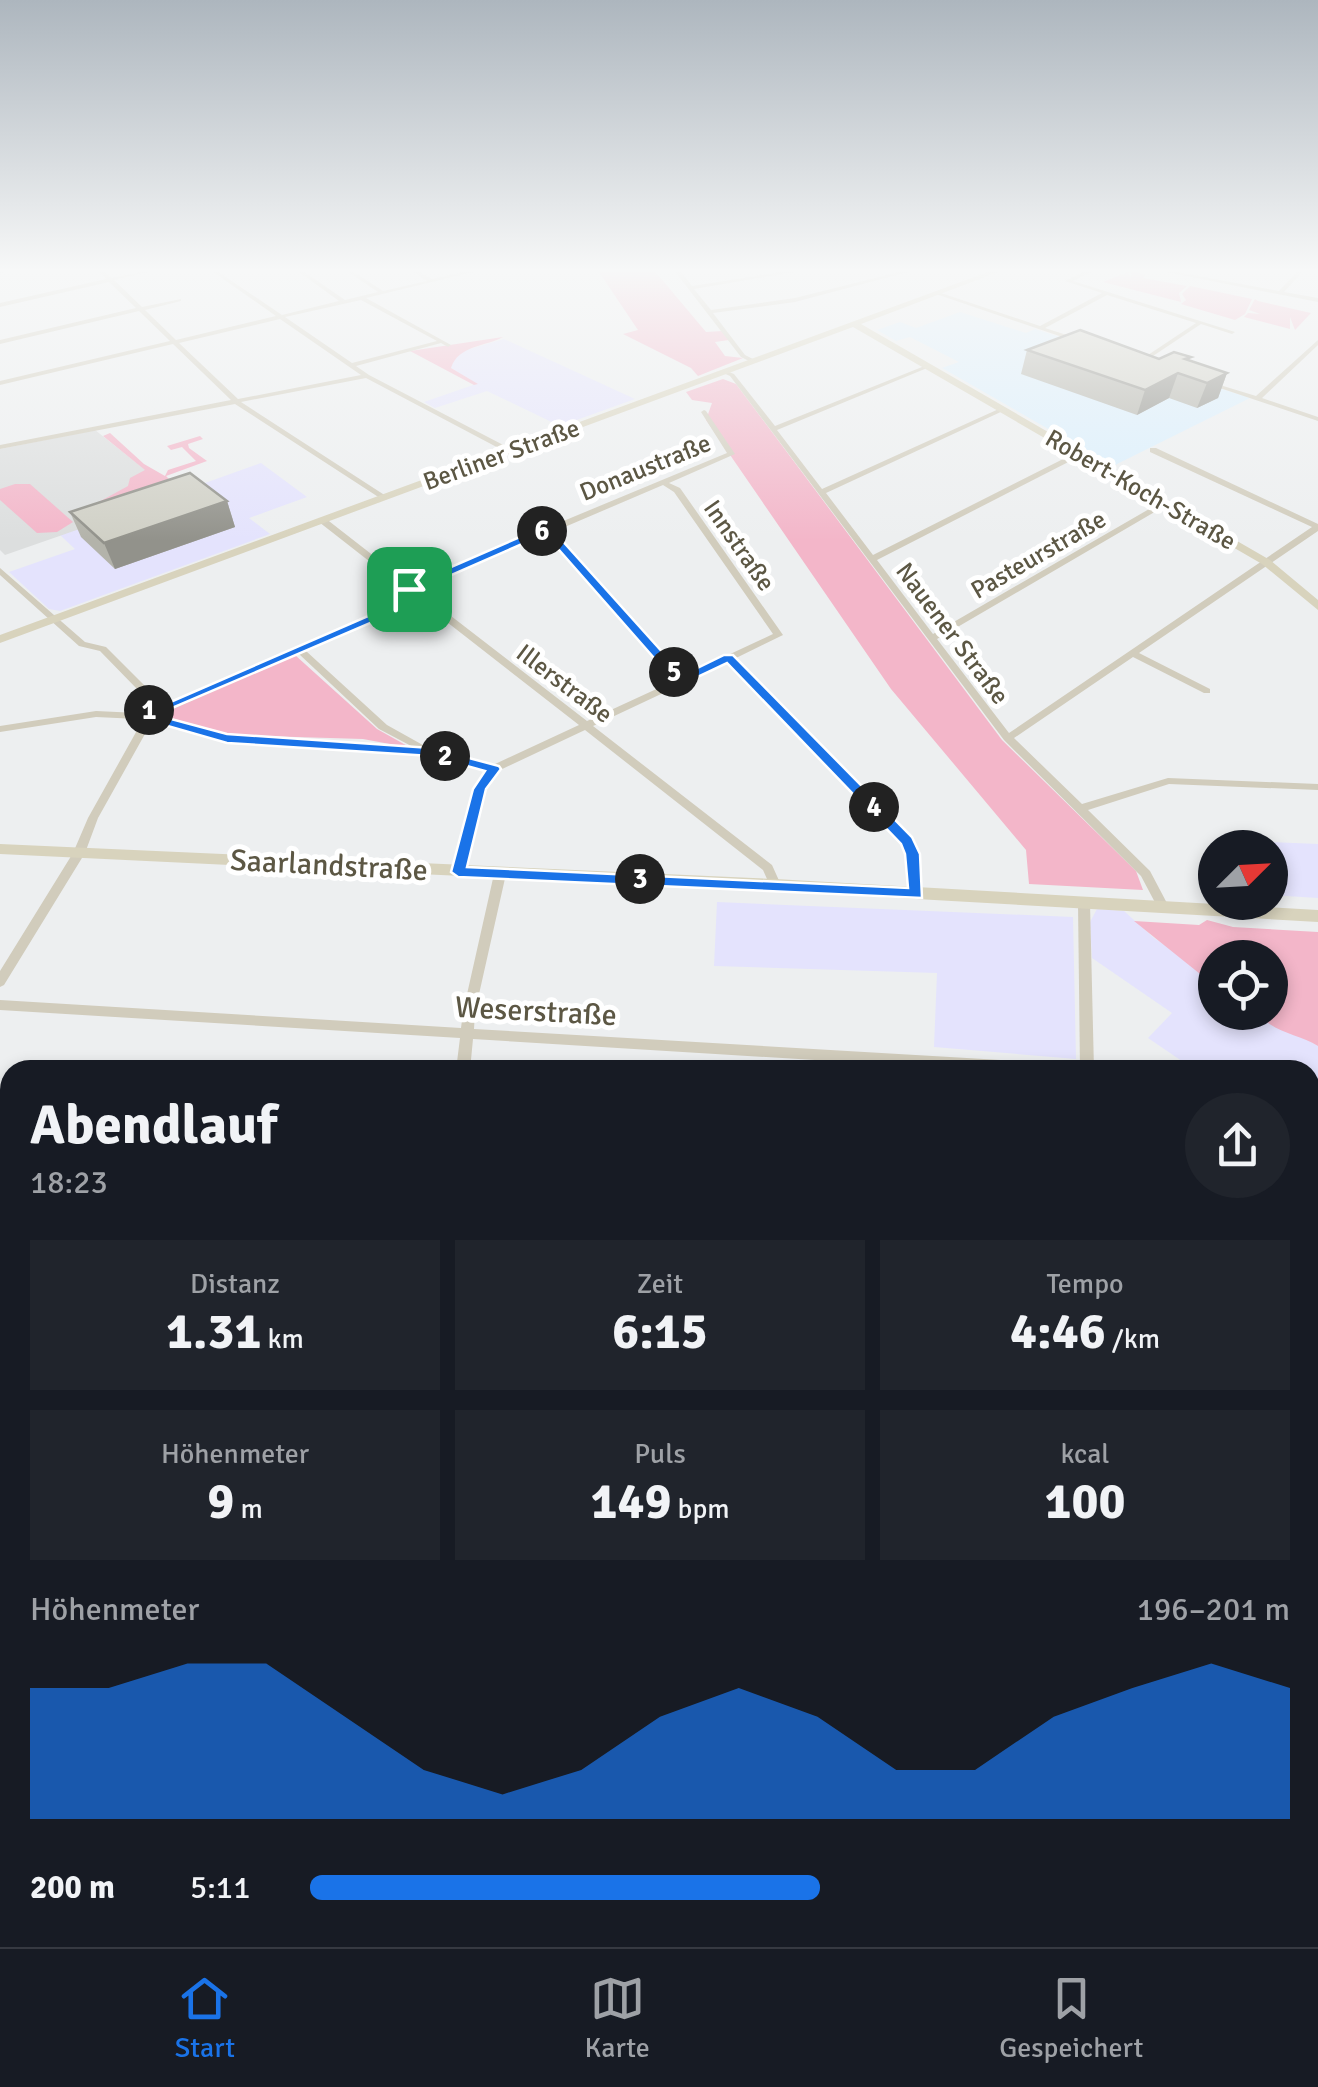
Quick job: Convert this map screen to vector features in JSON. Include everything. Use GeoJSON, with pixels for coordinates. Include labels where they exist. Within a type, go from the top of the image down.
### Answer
{"type":"FeatureCollection","features":[{"type":"Feature","properties":{"kind":"street"},"geometry":{"type":"LineString","coordinates":[[0,383],[96,360]]}},
{"type":"Feature","properties":{"kind":"street"},"geometry":{"type":"LineString","coordinates":[[193,360],[238,404],[383,498]]}},
{"type":"Feature","properties":{"kind":"street"},"geometry":{"type":"LineString","coordinates":[[342,360],[511,451]]}},
{"type":"Feature","properties":{"kind":"street"},"geometry":{"type":"LineString","coordinates":[[351,366],[376,360]]}},
{"type":"Feature","properties":{"kind":"street","name":"Berliner Straße"},"geometry":{"type":"LineString","coordinates":[[0,639],[756,360]]}},
{"type":"Feature","properties":{"kind":"street","name":"Robert-Koch-Straße"},"geometry":{"type":"LineString","coordinates":[[918,360],[1266,562],[1318,606]]}},
{"type":"Feature","properties":{"kind":"street"},"geometry":{"type":"LineString","coordinates":[[1135,360],[1158,367]]}},
{"type":"Feature","properties":{"kind":"street"},"geometry":{"type":"LineString","coordinates":[[1258,399],[1299,360]]}},
{"type":"Feature","properties":{"kind":"street"},"geometry":{"type":"LineString","coordinates":[[774,430],[929,366]]}},
{"type":"Feature","properties":{"kind":"street","name":"Nauener Straße"},"geometry":{"type":"LineString","coordinates":[[724,372],[732,375],[1008,738],[1146,874],[1164,907]]}},
{"type":"Feature","properties":{"kind":"street"},"geometry":{"type":"LineString","coordinates":[[0,447],[367,376]]}},
{"type":"Feature","properties":{"kind":"street"},"geometry":{"type":"LineString","coordinates":[[1192,378],[1318,419]]}},
{"type":"Feature","properties":{"kind":"street"},"geometry":{"type":"LineString","coordinates":[[821,492],[1003,408]]}},
{"type":"Feature","properties":{"kind":"street","name":"Innstraße"},"geometry":{"type":"LineString","coordinates":[[704,412],[731,454]]}},
{"type":"Feature","properties":{"kind":"street","name":"Robert-Koch-Straße"},"geometry":{"type":"LineString","coordinates":[[1153,450],[1318,527]]}},
{"type":"Feature","properties":{"kind":"street","name":"Donaustraße"},"geometry":{"type":"LineString","coordinates":[[409,589],[731,454]]}},
{"type":"Feature","properties":{"kind":"street"},"geometry":{"type":"LineString","coordinates":[[872,560],[1080,454]]}},
{"type":"Feature","properties":{"kind":"street","name":"Innstraße"},"geometry":{"type":"LineString","coordinates":[[664,482],[677,490],[778,635],[728,658]]}},
{"type":"Feature","properties":{"kind":"street","name":"Pasteurstraße"},"geometry":{"type":"LineString","coordinates":[[931,638],[1166,503]]}},
{"type":"Feature","properties":{"kind":"street","name":"Illerstraße"},"geometry":{"type":"LineString","coordinates":[[322,520],[768,868],[775,884]]}},
{"type":"Feature","properties":{"kind":"street"},"geometry":{"type":"LineString","coordinates":[[1008,738],[1318,527]]}},
{"type":"Feature","properties":{"kind":"street"},"geometry":{"type":"LineString","coordinates":[[546,529],[681,680]]}},
{"type":"Feature","properties":{"kind":"street"},"geometry":{"type":"LineString","coordinates":[[0,571],[82,644],[103,650],[128,674],[157,714],[227,738],[431,752],[494,769]]}},
{"type":"Feature","properties":{"kind":"street"},"geometry":{"type":"LineString","coordinates":[[0,729],[96,714],[142,721],[420,598]]}},
{"type":"Feature","properties":{"kind":"street"},"geometry":{"type":"LineString","coordinates":[[298,649],[382,727],[431,752]]}},
{"type":"Feature","properties":{"kind":"street"},"geometry":{"type":"LineString","coordinates":[[1132,654],[1207,691]]}},
{"type":"Feature","properties":{"kind":"street"},"geometry":{"type":"LineString","coordinates":[[458,872],[480,789],[494,769],[728,658],[906,841],[913,854],[916,894]]}},
{"type":"Feature","properties":{"kind":"street"},"geometry":{"type":"LineString","coordinates":[[0,982],[79,853],[142,721]]}},
{"type":"Feature","properties":{"kind":"street"},"geometry":{"type":"LineString","coordinates":[[1080,809],[1168,780],[1318,787]]}},
{"type":"Feature","properties":{"kind":"street","name":"Saarlandstraße"},"geometry":{"type":"LineString","coordinates":[[0,849],[775,884],[1318,916]]}},
{"type":"Feature","properties":{"kind":"street"},"geometry":{"type":"LineString","coordinates":[[464,1060],[500,874]]}},
{"type":"Feature","properties":{"kind":"street"},"geometry":{"type":"LineString","coordinates":[[1084,903],[1088,1060]]}},
{"type":"Feature","properties":{"kind":"street","name":"Weserstraße"},"geometry":{"type":"LineString","coordinates":[[0,1005],[866,1060]]}},
{"type":"Feature","properties":{"kind":"shaded area"},"geometry":{"type":"Polygon","coordinates":[[[427,360],[455,360],[451,368],[478,384],[427,360]]]}},
{"type":"Feature","properties":{"kind":"shaded area"},"geometry":{"type":"Polygon","coordinates":[[[550,360],[635,399],[560,426],[487,391],[435,408],[424,402],[476,384],[451,368],[453,361],[550,360]]]}},
{"type":"Feature","properties":{"kind":"shaded area"},"geometry":{"type":"Polygon","coordinates":[[[675,360],[738,360],[698,376],[675,360]]]}},
{"type":"Feature","properties":{"kind":"shaded area"},"geometry":{"type":"Polygon","coordinates":[[[955,360],[1131,360],[1250,398],[1113,466],[942,368],[959,362],[955,360]]]}},
{"type":"Feature","properties":{"kind":"shaded area"},"geometry":{"type":"Polygon","coordinates":[[[723,379],[736,384],[1002,740],[1136,871],[1143,890],[1029,884],[1026,850],[891,689],[706,420],[712,403],[692,400],[686,392],[723,379]]]}},
{"type":"Feature","properties":{"kind":"shaded area"},"geometry":{"type":"Polygon","coordinates":[[[95,430],[177,495],[5,555],[0,550],[0,449],[95,430]]]}},
{"type":"Feature","properties":{"kind":"shaded area"},"geometry":{"type":"Polygon","coordinates":[[[110,433],[144,464],[165,476],[168,470],[196,461],[182,447],[171,450],[167,446],[200,436],[203,439],[188,444],[189,448],[207,461],[166,476],[172,482],[97,503],[128,486],[130,478],[145,470],[103,436],[110,433]]]}},
{"type":"Feature","properties":{"kind":"shaded area"},"geometry":{"type":"Polygon","coordinates":[[[261,463],[307,497],[249,518],[270,534],[60,611],[49,609],[9,572],[75,549],[60,535],[261,463]]]}},
{"type":"Feature","properties":{"kind":"shaded area"},"geometry":{"type":"Polygon","coordinates":[[[30,484],[73,522],[57,532],[37,533],[0,500],[0,489],[30,484]]]}},
{"type":"Feature","properties":{"kind":"shaded area"},"geometry":{"type":"Polygon","coordinates":[[[295,655],[377,729],[411,748],[363,739],[226,735],[165,716],[165,710],[295,655]]]}},
{"type":"Feature","properties":{"kind":"shaded area"},"geometry":{"type":"Polygon","coordinates":[[[1288,843],[1318,844],[1318,898],[1288,896],[1288,843]]]}},
{"type":"Feature","properties":{"kind":"shaded area"},"geometry":{"type":"Polygon","coordinates":[[[717,902],[1073,917],[1076,1059],[934,1047],[937,973],[714,966],[717,902]]]}},
{"type":"Feature","properties":{"kind":"shaded area"},"geometry":{"type":"Polygon","coordinates":[[[1097,909],[1124,911],[1154,938],[1198,968],[1198,1030],[1288,1028],[1318,1046],[1318,1060],[1180,1060],[1148,1038],[1172,1013],[1092,958],[1090,922],[1097,909]]]}},
{"type":"Feature","properties":{"kind":"shaded area"},"geometry":{"type":"Polygon","coordinates":[[[1207,920],[1233,927],[1318,932],[1318,1046],[1282,1030],[1288,1030],[1288,940],[1198,940],[1198,972],[1134,921],[1199,925],[1207,920]]]}},
{"type":"Feature","properties":{"kind":"building"},"geometry":{"type":"Polygon","coordinates":[[[1056,360],[1188,360],[1227,373],[1207,383],[1178,373],[1145,390],[1056,360]]]}},
{"type":"Feature","properties":{"kind":"building"},"geometry":{"type":"Polygon","coordinates":[[[190,473],[227,501],[104,543],[70,512],[190,473]]]}},
{"type":"Feature","properties":{"kind":"route"},"geometry":{"type":"LineString","coordinates":[[546,529],[681,680],[728,658],[906,841],[913,854],[916,894],[775,884],[458,872],[480,789],[494,769],[431,752],[227,738],[160,720],[146,726],[136,722],[144,712],[161,711],[420,598],[409,589],[546,529]]}}]}
